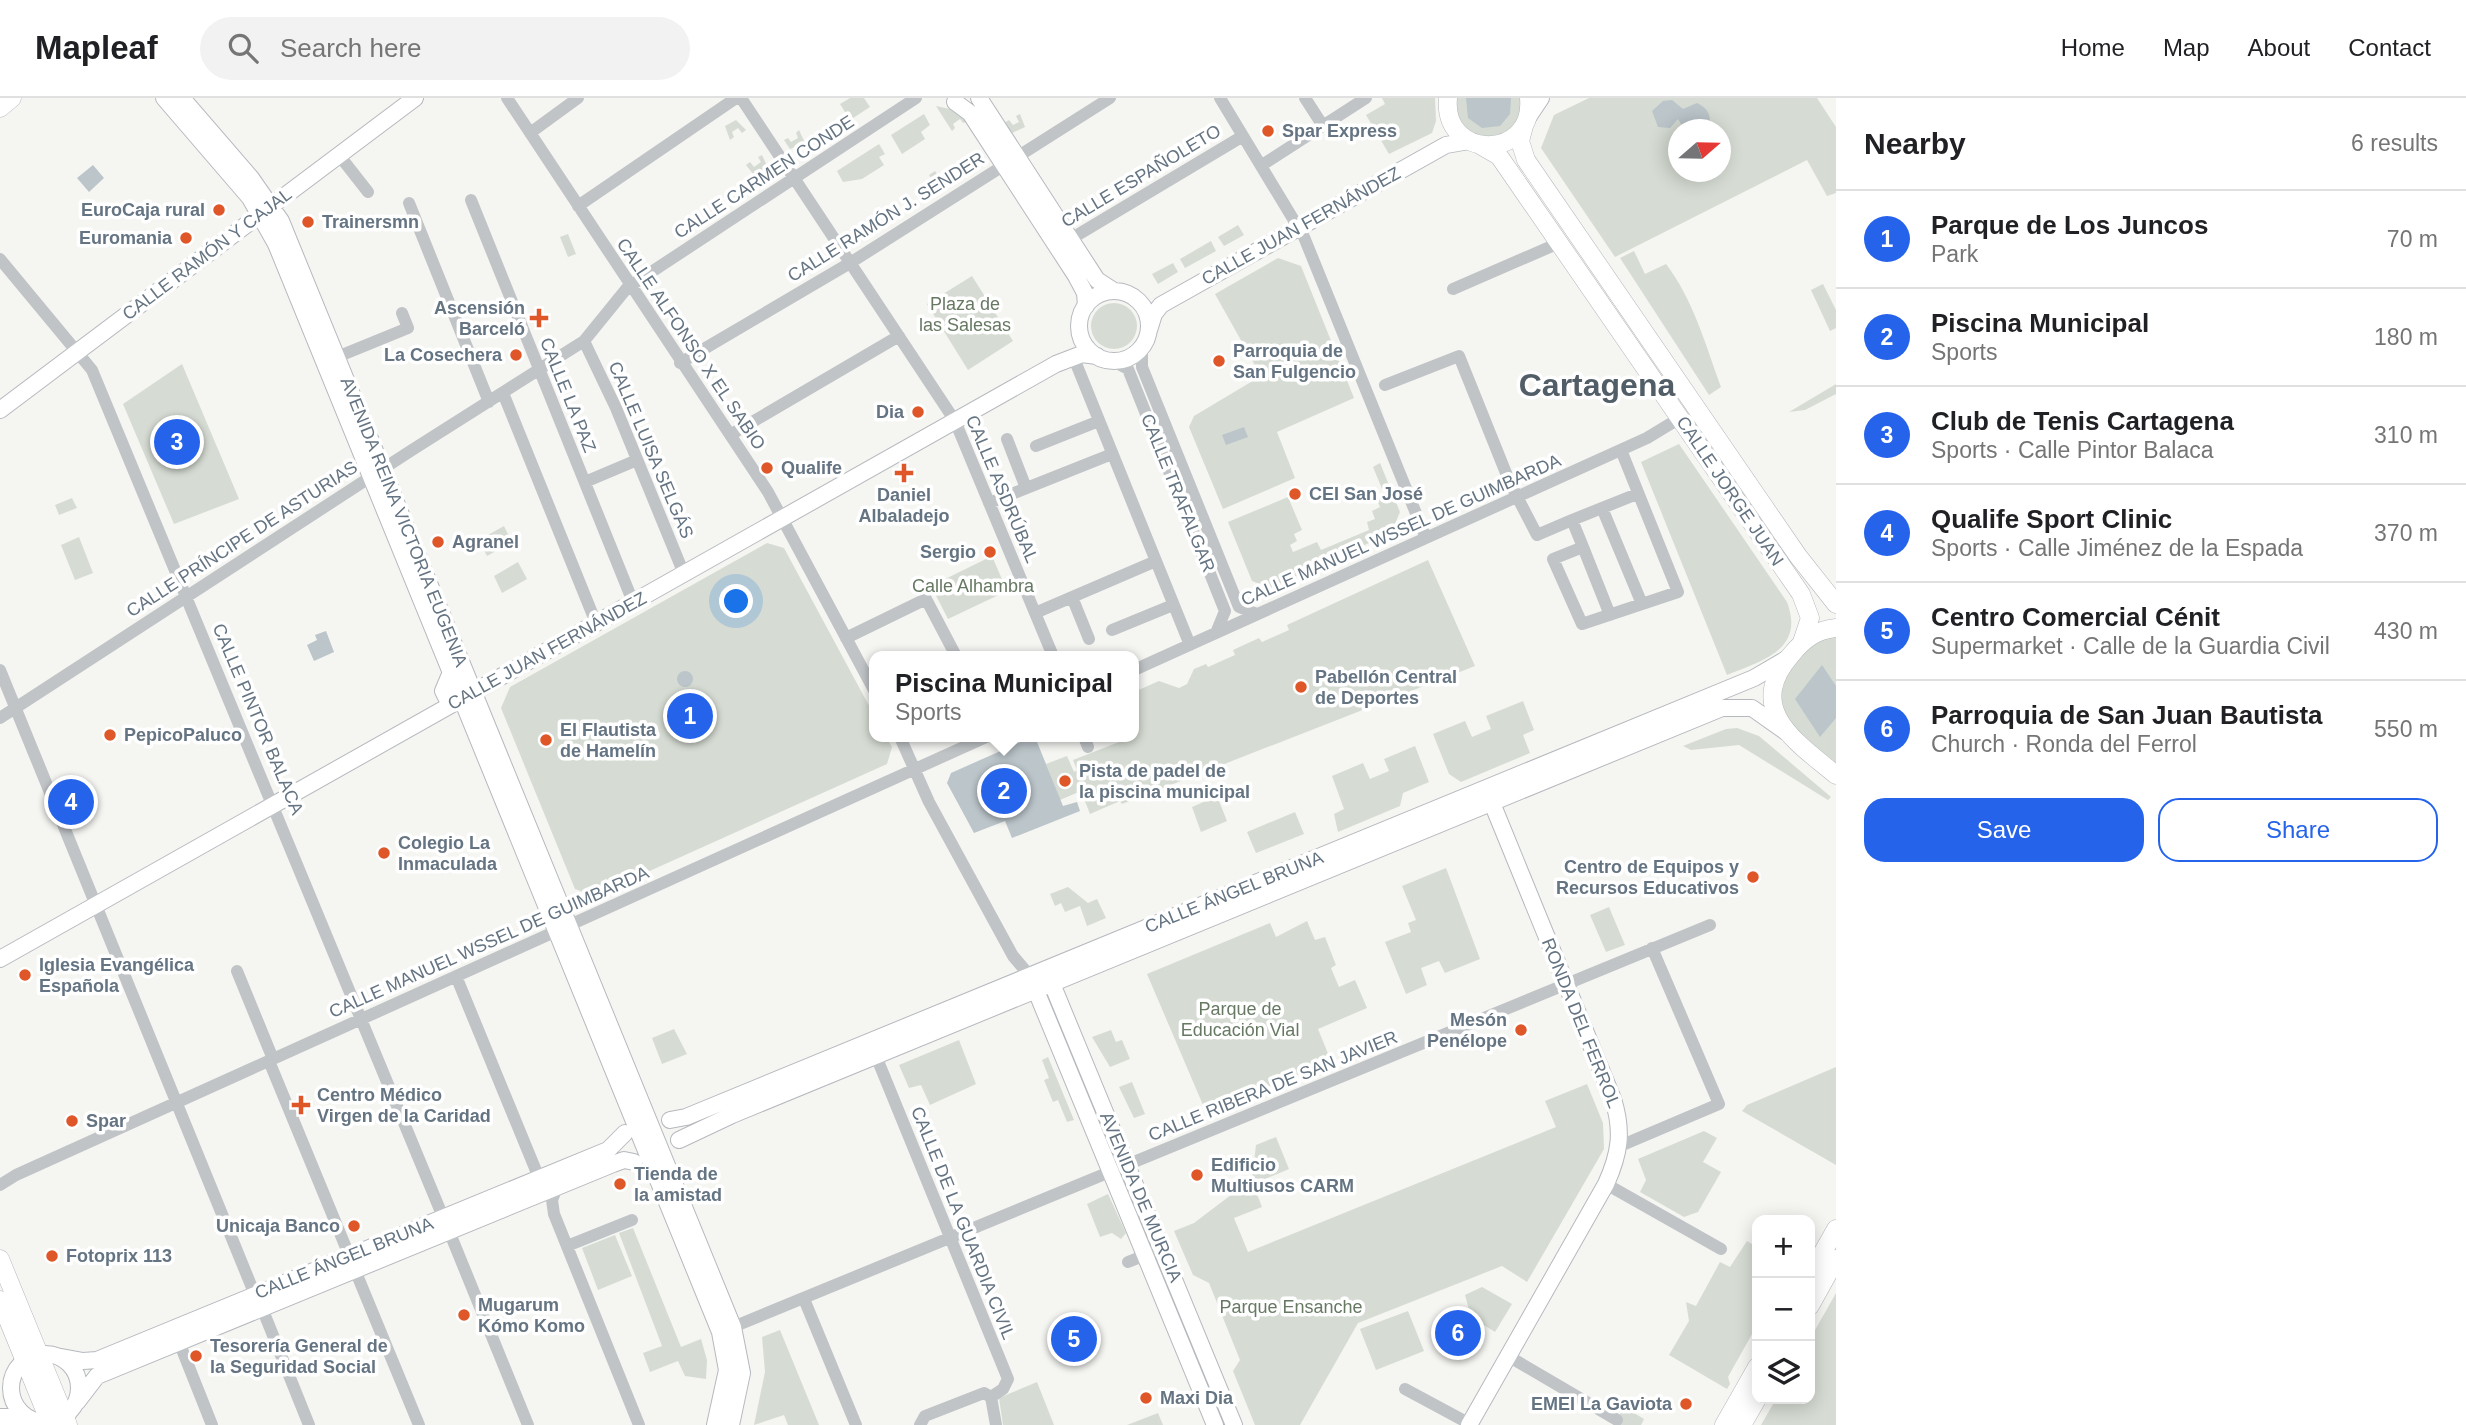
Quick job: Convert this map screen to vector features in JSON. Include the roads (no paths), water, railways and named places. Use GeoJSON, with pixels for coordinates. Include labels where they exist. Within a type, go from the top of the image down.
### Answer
{"type":"FeatureCollection","features":[{"type":"Feature","properties":{"kind":"main road"},"geometry":{"type":"LineString","coordinates":[[0,108],[12,98]]}},
{"type":"Feature","properties":{"kind":"main road","name":"AVENIDA REINA VICTORIA EUGENIA"},"geometry":{"type":"LineString","coordinates":[[164,98],[272,205]]}},
{"type":"Feature","properties":{"kind":"main road","name":"AVENIDA REINA VICTORIA EUGENIA"},"geometry":{"type":"LineString","coordinates":[[182,98],[272,205],[462,698]]}},
{"type":"Feature","properties":{"kind":"main road","name":"CALLE RAMÓN Y CAJAL"},"geometry":{"type":"LineString","coordinates":[[0,410],[415,98]]}},
{"type":"Feature","properties":{"kind":"main road"},"geometry":{"type":"LineString","coordinates":[[979,98],[1010,160],[1064,243],[1099,283],[1114,291],[1128,294],[1140,303],[1147,316],[1149,331],[1142,346],[1126,359],[1105,359],[1086,346],[1080,332],[1080,320],[1086,306],[1096,296],[1114,291]]}},
{"type":"Feature","properties":{"kind":"main road","name":"CALLE JORGE JUAN"},"geometry":{"type":"LineString","coordinates":[[1448,98],[1448,112],[1453,126],[1475,143],[1499,156],[1804,599],[1810,623],[1797,648]]}},
{"type":"Feature","properties":{"kind":"main road","name":"CALLE JORGE JUAN"},"geometry":{"type":"LineString","coordinates":[[1529,98],[1520,141],[1526,160],[1798,556],[1836,604]]}},
{"type":"Feature","properties":{"kind":"main road"},"geometry":{"type":"LineString","coordinates":[[1475,143],[1506,142],[1525,122],[1541,98]]}},
{"type":"Feature","properties":{"kind":"main road"},"geometry":{"type":"LineString","coordinates":[[954,99],[1010,160]]}},
{"type":"Feature","properties":{"kind":"main road","name":"CALLE JUAN FERNÁNDEZ"},"geometry":{"type":"LineString","coordinates":[[1149,331],[1153,316],[1161,305],[1446,145],[1475,143]]}},
{"type":"Feature","properties":{"kind":"main road","name":"AVENIDA REINA VICTORIA EUGENIA"},"geometry":{"type":"LineString","coordinates":[[272,205],[289,200],[291,208],[284,220],[285,230],[337,357],[451,672],[563,928],[635,1122],[660,1166],[733,1327],[742,1373],[731,1425]]}},
{"type":"Feature","properties":{"kind":"main road"},"geometry":{"type":"LineString","coordinates":[[1064,243],[1083,288],[1086,306]]}},
{"type":"Feature","properties":{"kind":"main road","name":"CALLE JUAN FERNÁNDEZ"},"geometry":{"type":"LineString","coordinates":[[0,959],[1073,356],[1085,354],[1105,359]]}},
{"type":"Feature","properties":{"kind":"main road"},"geometry":{"type":"LineString","coordinates":[[1836,628],[1817,632],[1797,648],[1777,675],[1773,695],[1776,715],[1786,732],[1836,775]]}},
{"type":"Feature","properties":{"kind":"main road","name":"CALLE ÁNGEL BRUNA"},"geometry":{"type":"LineString","coordinates":[[679,1140],[698,1129],[876,1056],[1049,976],[1754,678],[1797,648]]}},
{"type":"Feature","properties":{"kind":"main road","name":"CALLE ÁNGEL BRUNA"},"geometry":{"type":"LineString","coordinates":[[1049,976],[1492,803],[1722,708],[1752,708],[1786,732]]}},
{"type":"Feature","properties":{"kind":"main road","name":"RONDA DEL FERROL"},"geometry":{"type":"LineString","coordinates":[[1470,1425],[1606,1184],[1620,1146],[1620,1122],[1613,1099],[1492,803]]}},
{"type":"Feature","properties":{"kind":"main road","name":"AVENIDA DE MURCIA"},"geometry":{"type":"LineString","coordinates":[[1049,976],[1234,1425]]}},
{"type":"Feature","properties":{"kind":"main road","name":"CALLE ÁNGEL BRUNA"},"geometry":{"type":"LineString","coordinates":[[670,1120],[685,1118],[1033,983]]}},
{"type":"Feature","properties":{"kind":"main road","name":"AVENIDA DE MURCIA"},"geometry":{"type":"LineString","coordinates":[[1033,983],[1214,1425]]}},
{"type":"Feature","properties":{"kind":"main road"},"geometry":{"type":"LineString","coordinates":[[634,1162],[660,1166],[676,1154],[679,1140],[670,1120],[657,1113],[635,1122]]}},
{"type":"Feature","properties":{"kind":"main road","name":"AVENIDA REINA VICTORIA EUGENIA"},"geometry":{"type":"LineString","coordinates":[[634,1162],[625,1149],[635,1122]]}},
{"type":"Feature","properties":{"kind":"main road","name":"CALLE ÁNGEL BRUNA"},"geometry":{"type":"LineString","coordinates":[[446,1224],[539,1178],[608,1150],[635,1122]]}},
{"type":"Feature","properties":{"kind":"main road","name":"CALLE ÁNGEL BRUNA"},"geometry":{"type":"LineString","coordinates":[[40,1357],[97,1360],[258,1301],[446,1224],[557,1187],[624,1160],[634,1162]]}},
{"type":"Feature","properties":{"kind":"main road","name":"AVENIDA REINA VICTORIA EUGENIA"},"geometry":{"type":"LineString","coordinates":[[660,1166],[724,1345],[726,1383],[715,1425]]}},
{"type":"Feature","properties":{"kind":"main road"},"geometry":{"type":"LineString","coordinates":[[1815,1266],[1836,1229]]}},
{"type":"Feature","properties":{"kind":"main road"},"geometry":{"type":"LineString","coordinates":[[0,1259],[40,1357],[58,1422],[27,1417],[0,1417]]}},
{"type":"Feature","properties":{"kind":"main road"},"geometry":{"type":"LineString","coordinates":[[1815,1297],[1836,1259]]}},
{"type":"Feature","properties":{"kind":"main road"},"geometry":{"type":"LineString","coordinates":[[0,1300],[40,1357],[75,1372],[79,1385],[77,1402]]}},
{"type":"Feature","properties":{"kind":"main road","name":"CALLE ÁNGEL BRUNA"},"geometry":{"type":"LineString","coordinates":[[58,1422],[97,1376],[179,1342],[258,1301]]}},
{"type":"Feature","properties":{"kind":"main road"},"geometry":{"type":"LineString","coordinates":[[0,1396],[12,1380],[40,1357]]}},
{"type":"Feature","properties":{"kind":"main road"},"geometry":{"type":"LineString","coordinates":[[1724,1425],[1752,1376]]}},
{"type":"Feature","properties":{"kind":"main road"},"geometry":{"type":"LineString","coordinates":[[12,1380],[12,1398],[27,1417]]}},
{"type":"Feature","properties":{"kind":"main road"},"geometry":{"type":"LineString","coordinates":[[1742,1425],[1754,1404]]}},
{"type":"Feature","properties":{"kind":"street","name":"CALLE ALFONSO X EL SABIO"},"geometry":{"type":"LineString","coordinates":[[507,98],[730,435],[781,519],[869,681]]}},
{"type":"Feature","properties":{"kind":"street"},"geometry":{"type":"LineString","coordinates":[[530,133],[578,98]]}},
{"type":"Feature","properties":{"kind":"street"},"geometry":{"type":"LineString","coordinates":[[578,205],[736,98]]}},
{"type":"Feature","properties":{"kind":"street","name":"CALLE ASDRÚBAL"},"geometry":{"type":"LineString","coordinates":[[741,98],[956,421],[1051,651]]}},
{"type":"Feature","properties":{"kind":"street","name":"CALLE CARMEN CONDE"},"geometry":{"type":"LineString","coordinates":[[630,285],[916,98]]}},
{"type":"Feature","properties":{"kind":"street","name":"CALLE RAMÓN J. SENDER"},"geometry":{"type":"LineString","coordinates":[[680,363],[850,263],[1110,98]]}},
{"type":"Feature","properties":{"kind":"street"},"geometry":{"type":"LineString","coordinates":[[1220,98],[1300,227],[1426,538]]}},
{"type":"Feature","properties":{"kind":"street"},"geometry":{"type":"LineString","coordinates":[[1305,98],[1323,126]]}},
{"type":"Feature","properties":{"kind":"street"},"geometry":{"type":"LineString","coordinates":[[1262,165],[1366,98]]}},
{"type":"Feature","properties":{"kind":"street","name":"CALLE ESPAÑOLETO"},"geometry":{"type":"LineString","coordinates":[[1064,243],[1243,136]]}},
{"type":"Feature","properties":{"kind":"street"},"geometry":{"type":"LineString","coordinates":[[339,155],[368,192]]}},
{"type":"Feature","properties":{"kind":"street","name":"CALLE LA PAZ"},"geometry":{"type":"LineString","coordinates":[[471,200],[633,602]]}},
{"type":"Feature","properties":{"kind":"street"},"geometry":{"type":"LineString","coordinates":[[409,203],[489,402]]}},
{"type":"Feature","properties":{"kind":"street"},"geometry":{"type":"LineString","coordinates":[[1453,289],[1559,243]]}},
{"type":"Feature","properties":{"kind":"street","name":"CALLE PINTOR BALACA"},"geometry":{"type":"LineString","coordinates":[[0,259],[79,351],[92,370],[274,804],[528,1425]]}},
{"type":"Feature","properties":{"kind":"street","name":"CALLE PRÍNCIPE DE ASTURIAS"},"geometry":{"type":"LineString","coordinates":[[0,718],[377,472],[584,341],[630,285]]}},
{"type":"Feature","properties":{"kind":"street"},"geometry":{"type":"LineString","coordinates":[[337,357],[408,328],[402,313]]}},
{"type":"Feature","properties":{"kind":"street"},"geometry":{"type":"LineString","coordinates":[[730,435],[899,336]]}},
{"type":"Feature","properties":{"kind":"street","name":"CALLE LUISA SELGÁS"},"geometry":{"type":"LineString","coordinates":[[584,341],[684,574]]}},
{"type":"Feature","properties":{"kind":"street","name":"CALLE TRAFALGAR"},"geometry":{"type":"LineString","coordinates":[[1142,346],[1142,367],[1239,607],[1257,614]]}},
{"type":"Feature","properties":{"kind":"street"},"geometry":{"type":"LineString","coordinates":[[1073,356],[1189,645]]}},
{"type":"Feature","properties":{"kind":"street"},"geometry":{"type":"LineString","coordinates":[[1385,385],[1459,356],[1510,483],[1537,535],[1637,494]]}},
{"type":"Feature","properties":{"kind":"street","name":"CALLE TRAFALGAR"},"geometry":{"type":"LineString","coordinates":[[1105,359],[1128,369],[1225,611],[1216,632]]}},
{"type":"Feature","properties":{"kind":"street"},"geometry":{"type":"LineString","coordinates":[[503,393],[596,623]]}},
{"type":"Feature","properties":{"kind":"street","name":"CALLE MANUEL WSSEL DE GUIMBARDA"},"geometry":{"type":"LineString","coordinates":[[1139,667],[1621,450],[1662,431],[1680,418]]}},
{"type":"Feature","properties":{"kind":"street"},"geometry":{"type":"LineString","coordinates":[[1036,446],[1099,421]]}},
{"type":"Feature","properties":{"kind":"street"},"geometry":{"type":"LineString","coordinates":[[1007,439],[1026,488]]}},
{"type":"Feature","properties":{"kind":"street"},"geometry":{"type":"LineString","coordinates":[[1583,547],[1553,559],[1581,624],[1678,592],[1621,450]]}},
{"type":"Feature","properties":{"kind":"street"},"geometry":{"type":"LineString","coordinates":[[989,503],[1112,454]]}},
{"type":"Feature","properties":{"kind":"street"},"geometry":{"type":"LineString","coordinates":[[585,482],[637,460]]}},
{"type":"Feature","properties":{"kind":"street"},"geometry":{"type":"LineString","coordinates":[[1602,508],[1642,604]]}},
{"type":"Feature","properties":{"kind":"street"},"geometry":{"type":"LineString","coordinates":[[1572,520],[1610,615]]}},
{"type":"Feature","properties":{"kind":"street"},"geometry":{"type":"LineString","coordinates":[[1035,613],[1156,562]]}},
{"type":"Feature","properties":{"kind":"street"},"geometry":{"type":"LineString","coordinates":[[1072,597],[1089,639]]}},
{"type":"Feature","properties":{"kind":"street"},"geometry":{"type":"LineString","coordinates":[[846,638],[926,599],[953,651]]}},
{"type":"Feature","properties":{"kind":"street"},"geometry":{"type":"LineString","coordinates":[[1112,630],[1173,605]]}},
{"type":"Feature","properties":{"kind":"street"},"geometry":{"type":"LineString","coordinates":[[0,670],[309,1425]]}},
{"type":"Feature","properties":{"kind":"street"},"geometry":{"type":"LineString","coordinates":[[902,742],[1013,956],[1033,983]]}},
{"type":"Feature","properties":{"kind":"street","name":"CALLE MANUEL WSSEL DE GUIMBARDA"},"geometry":{"type":"LineString","coordinates":[[2,1181],[975,742]]}},
{"type":"Feature","properties":{"kind":"street","name":"CALLE RIBERA DE SAN JAVIER"},"geometry":{"type":"LineString","coordinates":[[733,1327],[1710,925]]}},
{"type":"Feature","properties":{"kind":"street"},"geometry":{"type":"LineString","coordinates":[[1620,1146],[1718,1104],[1652,948]]}},
{"type":"Feature","properties":{"kind":"street"},"geometry":{"type":"LineString","coordinates":[[237,971],[419,1425]]}},
{"type":"Feature","properties":{"kind":"street"},"geometry":{"type":"LineString","coordinates":[[456,976],[539,1178]]}},
{"type":"Feature","properties":{"kind":"street","name":"CALLE DE LA GUARDIA CIVIL"},"geometry":{"type":"LineString","coordinates":[[876,1056],[1008,1379],[1003,1388],[990,1396]]}},
{"type":"Feature","properties":{"kind":"street"},"geometry":{"type":"LineString","coordinates":[[1606,1184],[1721,1249]]}},
{"type":"Feature","properties":{"kind":"street"},"geometry":{"type":"LineString","coordinates":[[557,1187],[552,1207],[639,1425]]}},
{"type":"Feature","properties":{"kind":"street"},"geometry":{"type":"LineString","coordinates":[[567,1246],[632,1220]]}},
{"type":"Feature","properties":{"kind":"street"},"geometry":{"type":"LineString","coordinates":[[1128,1262],[1163,1248]]}},
{"type":"Feature","properties":{"kind":"street"},"geometry":{"type":"LineString","coordinates":[[804,1299],[856,1425]]}},
{"type":"Feature","properties":{"kind":"street"},"geometry":{"type":"LineString","coordinates":[[179,1342],[212,1425]]}},
{"type":"Feature","properties":{"kind":"street"},"geometry":{"type":"LineString","coordinates":[[1508,1356],[1617,1420]]}},
{"type":"Feature","properties":{"kind":"street"},"geometry":{"type":"LineString","coordinates":[[1405,1388],[1470,1425]]}},
{"type":"Feature","properties":{"kind":"street"},"geometry":{"type":"LineString","coordinates":[[920,1425],[925,1416],[984,1393],[990,1396],[996,1425]]}},
{"type":"Feature","properties":{"kind":"place","name":"Spar Express"},"geometry":{"type":"Point","coordinates":[1268,131]}},
{"type":"Feature","properties":{"kind":"place","name":"EuroCaja rural"},"geometry":{"type":"Point","coordinates":[219,210]}},
{"type":"Feature","properties":{"kind":"place","name":"Trainersmn"},"geometry":{"type":"Point","coordinates":[308,222]}},
{"type":"Feature","properties":{"kind":"place","name":"Euromania"},"geometry":{"type":"Point","coordinates":[186,238]}},
{"type":"Feature","properties":{"kind":"place","name":"Ascensión Barceló"},"geometry":{"type":"Point","coordinates":[539,318]}},
{"type":"Feature","properties":{"kind":"place","name":"La Cosechera"},"geometry":{"type":"Point","coordinates":[516,355]}},
{"type":"Feature","properties":{"kind":"place","name":"Parroquia de San Fulgencio"},"geometry":{"type":"Point","coordinates":[1219,361]}},
{"type":"Feature","properties":{"kind":"place","name":"Dia"},"geometry":{"type":"Point","coordinates":[918,412]}},
{"type":"Feature","properties":{"kind":"place","name":"Club de Tenis Cartagena"},"geometry":{"type":"Point","coordinates":[177,442]}},
{"type":"Feature","properties":{"kind":"place","name":"Qualife"},"geometry":{"type":"Point","coordinates":[767,468]}},
{"type":"Feature","properties":{"kind":"place","name":"Daniel Albaladejo"},"geometry":{"type":"Point","coordinates":[904,473]}},
{"type":"Feature","properties":{"kind":"place","name":"CEI San José"},"geometry":{"type":"Point","coordinates":[1295,494]}},
{"type":"Feature","properties":{"kind":"place","name":"Agranel"},"geometry":{"type":"Point","coordinates":[438,542]}},
{"type":"Feature","properties":{"kind":"place","name":"Sergio"},"geometry":{"type":"Point","coordinates":[990,552]}},
{"type":"Feature","properties":{"kind":"place","name":"Pabellón Central de Deportes"},"geometry":{"type":"Point","coordinates":[1301,687]}},
{"type":"Feature","properties":{"kind":"place","name":"Parque de Los Juncos"},"geometry":{"type":"Point","coordinates":[690,716]}},
{"type":"Feature","properties":{"kind":"place","name":"PepicoPaluco"},"geometry":{"type":"Point","coordinates":[110,735]}},
{"type":"Feature","properties":{"kind":"place","name":"El Flautista de Hamelín"},"geometry":{"type":"Point","coordinates":[546,740]}},
{"type":"Feature","properties":{"kind":"place","name":"Pista de padel de la piscina municipal"},"geometry":{"type":"Point","coordinates":[1065,781]}},
{"type":"Feature","properties":{"kind":"place","name":"Piscina Municipal"},"geometry":{"type":"Point","coordinates":[1004,791]}},
{"type":"Feature","properties":{"kind":"place","name":"Qualife Sport Clinic"},"geometry":{"type":"Point","coordinates":[71,802]}},
{"type":"Feature","properties":{"kind":"place","name":"Colegio La Inmaculada"},"geometry":{"type":"Point","coordinates":[384,853]}},
{"type":"Feature","properties":{"kind":"place","name":"Centro de Equipos y Recursos Educativos"},"geometry":{"type":"Point","coordinates":[1753,877]}},
{"type":"Feature","properties":{"kind":"place","name":"Iglesia Evangélica Española"},"geometry":{"type":"Point","coordinates":[25,975]}},
{"type":"Feature","properties":{"kind":"place","name":"Mesón Penélope"},"geometry":{"type":"Point","coordinates":[1521,1030]}},
{"type":"Feature","properties":{"kind":"place","name":"Centro Médico Virgen de la Caridad"},"geometry":{"type":"Point","coordinates":[301,1105]}},
{"type":"Feature","properties":{"kind":"place","name":"Spar"},"geometry":{"type":"Point","coordinates":[72,1121]}},
{"type":"Feature","properties":{"kind":"place","name":"Edificio Multiusos CARM"},"geometry":{"type":"Point","coordinates":[1197,1175]}},
{"type":"Feature","properties":{"kind":"place","name":"Tienda de la amistad"},"geometry":{"type":"Point","coordinates":[620,1184]}},
{"type":"Feature","properties":{"kind":"place","name":"Unicaja Banco"},"geometry":{"type":"Point","coordinates":[354,1226]}},
{"type":"Feature","properties":{"kind":"place","name":"Fotoprix 113"},"geometry":{"type":"Point","coordinates":[52,1256]}},
{"type":"Feature","properties":{"kind":"place","name":"Mugarum Kómo Komo"},"geometry":{"type":"Point","coordinates":[464,1315]}},
{"type":"Feature","properties":{"kind":"place","name":"Parroquia de San Juan Bautista"},"geometry":{"type":"Point","coordinates":[1458,1333]}},
{"type":"Feature","properties":{"kind":"place","name":"Centro Comercial Cénit"},"geometry":{"type":"Point","coordinates":[1074,1339]}},
{"type":"Feature","properties":{"kind":"place","name":"Tesorería General de la Seguridad Social"},"geometry":{"type":"Point","coordinates":[196,1356]}},
{"type":"Feature","properties":{"kind":"place","name":"Maxi Dia"},"geometry":{"type":"Point","coordinates":[1146,1398]}},
{"type":"Feature","properties":{"kind":"place","name":"EMEI La Gaviota"},"geometry":{"type":"Point","coordinates":[1686,1404]}},
{"type":"Feature","properties":{"kind":"district","name":"Cartagena"},"geometry":{"type":"Point","coordinates":[1597,385]}},
{"type":"Feature","properties":{"kind":"park label","name":"Plaza de las Salesas"},"geometry":{"type":"Point","coordinates":[965,314]}},
{"type":"Feature","properties":{"kind":"park label","name":"Calle Alhambra"},"geometry":{"type":"Point","coordinates":[973,586]}},
{"type":"Feature","properties":{"kind":"park label","name":"Parque de Educación Vial"},"geometry":{"type":"Point","coordinates":[1240,1019]}},
{"type":"Feature","properties":{"kind":"park label","name":"Parque Ensanche"},"geometry":{"type":"Point","coordinates":[1291,1307]}}]}
